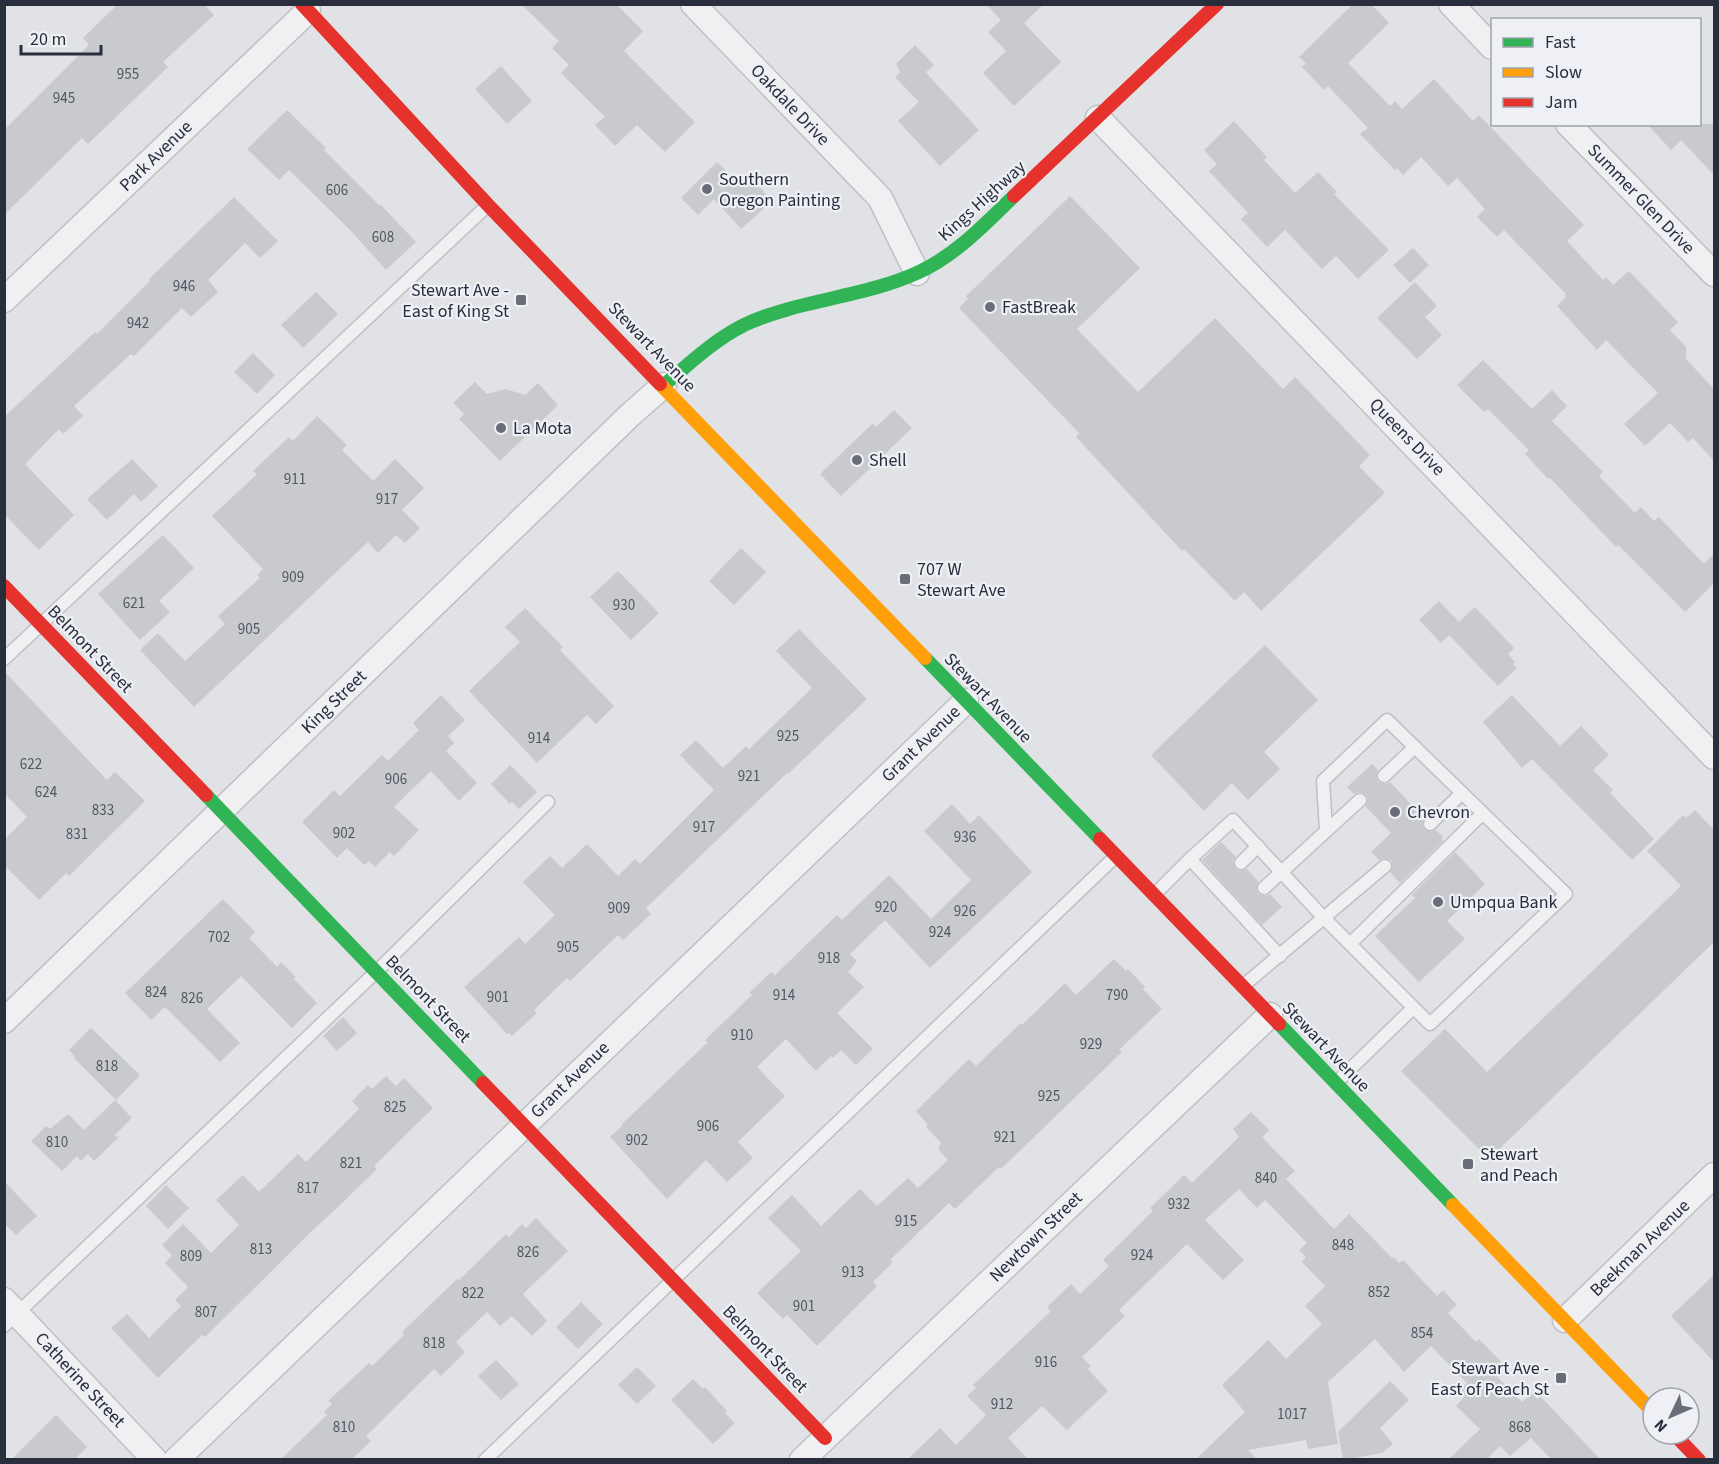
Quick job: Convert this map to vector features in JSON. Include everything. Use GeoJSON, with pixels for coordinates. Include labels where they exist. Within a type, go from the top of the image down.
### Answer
{"type":"FeatureCollection","features":[{"type":"Feature","properties":{"kind":"main road","name":"Kings Highway"},"geometry":{"type":"LineString","coordinates":[[664,385],[697,357],[744,326],[790,308],[888,283],[917,273],[943,259],[964,244],[1217,4]]}},
{"type":"Feature","properties":{"kind":"main road","name":"Stewart Avenue"},"geometry":{"type":"LineString","coordinates":[[305,8],[488,205],[1641,1399]]}},
{"type":"Feature","properties":{"kind":"main road","name":"Belmont Street"},"geometry":{"type":"LineString","coordinates":[[4,586],[825,1438]]}},
{"type":"Feature","properties":{"kind":"main road"},"geometry":{"type":"LineString","coordinates":[[1686,1446],[1699,1460]]}},
{"type":"Feature","properties":{"kind":"street","name":"Oakdale Drive"},"geometry":{"type":"LineString","coordinates":[[693,4],[880,198],[917,273]]}},
{"type":"Feature","properties":{"kind":"street"},"geometry":{"type":"LineString","coordinates":[[1451,4],[1491,46]]}},
{"type":"Feature","properties":{"kind":"street","name":"Park Avenue"},"geometry":{"type":"LineString","coordinates":[[4,300],[305,8]]}},
{"type":"Feature","properties":{"kind":"street","name":"Queens Drive"},"geometry":{"type":"LineString","coordinates":[[1098,118],[1714,757]]}},
{"type":"Feature","properties":{"kind":"street","name":"Summer Glen Drive"},"geometry":{"type":"LineString","coordinates":[[1571,126],[1714,274]]}},
{"type":"Feature","properties":{"kind":"street","name":"King Street"},"geometry":{"type":"LineString","coordinates":[[4,1021],[630,415],[664,385]]}},
{"type":"Feature","properties":{"kind":"street","name":"Grant Avenue"},"geometry":{"type":"LineString","coordinates":[[176,1460],[523,1124],[966,701]]}},
{"type":"Feature","properties":{"kind":"street","name":"Newtown Street"},"geometry":{"type":"LineString","coordinates":[[802,1460],[1270,1015]]}},
{"type":"Feature","properties":{"kind":"street","name":"Beekman Avenue"},"geometry":{"type":"LineString","coordinates":[[1565,1320],[1714,1175]]}},
{"type":"Feature","properties":{"kind":"street","name":"Catherine Street"},"geometry":{"type":"LineString","coordinates":[[9,1313],[155,1460]]}},
{"type":"Feature","properties":{"kind":"lane"},"geometry":{"type":"LineString","coordinates":[[4,659],[488,205]]}},
{"type":"Feature","properties":{"kind":"lane"},"geometry":{"type":"LineString","coordinates":[[1154,895],[1233,820],[1323,917],[1430,1024],[1566,894],[1387,720],[1323,781],[1326,830]]}},
{"type":"Feature","properties":{"kind":"lane"},"geometry":{"type":"LineString","coordinates":[[1384,776],[1414,747]]}},
{"type":"Feature","properties":{"kind":"lane"},"geometry":{"type":"LineString","coordinates":[[1430,824],[1461,794]]}},
{"type":"Feature","properties":{"kind":"lane"},"geometry":{"type":"LineString","coordinates":[[1264,888],[1360,800]]}},
{"type":"Feature","properties":{"kind":"lane"},"geometry":{"type":"LineString","coordinates":[[9,1313],[377,971],[548,802]]}},
{"type":"Feature","properties":{"kind":"lane"},"geometry":{"type":"LineString","coordinates":[[1350,944],[1482,814]]}},
{"type":"Feature","properties":{"kind":"lane"},"geometry":{"type":"LineString","coordinates":[[1241,863],[1258,846]]}},
{"type":"Feature","properties":{"kind":"lane"},"geometry":{"type":"LineString","coordinates":[[485,1460],[1115,856]]}},
{"type":"Feature","properties":{"kind":"lane"},"geometry":{"type":"LineString","coordinates":[[1190,859],[1242,909],[1280,956]]}},
{"type":"Feature","properties":{"kind":"lane"},"geometry":{"type":"LineString","coordinates":[[1242,987],[1384,867]]}},
{"type":"Feature","properties":{"kind":"lane"},"geometry":{"type":"LineString","coordinates":[[1336,1083],[1413,1008]]}},
{"type":"Feature","properties":{"kind":"building"},"geometry":{"type":"Polygon","coordinates":[[[118,4],[204,4],[214,15],[163,62],[168,67],[88,144],[82,138],[4,215],[4,130],[89,45],[83,38],[118,4]]]}},
{"type":"Feature","properties":{"kind":"building"},"geometry":{"type":"Polygon","coordinates":[[[521,4],[616,4],[643,31],[624,51],[695,122],[665,152],[637,125],[615,146],[595,125],[605,117],[561,73],[569,65],[552,48],[559,41],[521,4]]]}},
{"type":"Feature","properties":{"kind":"building"},"geometry":{"type":"Polygon","coordinates":[[[986,4],[1044,4],[1024,23],[1061,62],[1014,106],[983,73],[1006,51],[988,32],[1001,20],[986,4]]]}},
{"type":"Feature","properties":{"kind":"building"},"geometry":{"type":"Polygon","coordinates":[[[1353,4],[1371,4],[1389,23],[1348,63],[1390,106],[1395,101],[1402,109],[1434,79],[1473,121],[1479,115],[1584,225],[1567,241],[1603,280],[1606,277],[1613,285],[1629,271],[1678,322],[1670,330],[1686,347],[1686,359],[1714,389],[1714,461],[1693,438],[1688,442],[1670,423],[1645,446],[1624,424],[1658,393],[1606,340],[1597,350],[1557,306],[1566,294],[1504,230],[1497,237],[1477,217],[1485,209],[1457,178],[1448,186],[1421,157],[1403,175],[1397,168],[1395,170],[1360,134],[1368,128],[1328,86],[1324,90],[1302,67],[1306,63],[1299,57],[1353,4]]]}},
{"type":"Feature","properties":{"kind":"building"},"geometry":{"type":"Polygon","coordinates":[[[915,45],[934,65],[926,72],[928,75],[979,130],[940,166],[898,121],[919,102],[895,77],[900,72],[896,64],[915,45]]]}},
{"type":"Feature","properties":{"kind":"building"},"geometry":{"type":"Polygon","coordinates":[[[501,66],[532,101],[507,124],[475,89],[501,66]]]}},
{"type":"Feature","properties":{"kind":"building"},"geometry":{"type":"Polygon","coordinates":[[[287,110],[416,242],[386,270],[351,231],[289,170],[279,180],[247,149],[287,110]]]}},
{"type":"Feature","properties":{"kind":"building"},"geometry":{"type":"Polygon","coordinates":[[[1234,121],[1267,157],[1264,160],[1295,193],[1318,172],[1337,192],[1334,194],[1389,250],[1358,279],[1336,256],[1322,269],[1285,230],[1267,247],[1241,219],[1248,213],[1209,171],[1217,164],[1204,150],[1234,121]]]}},
{"type":"Feature","properties":{"kind":"building"},"geometry":{"type":"Polygon","coordinates":[[[1714,124],[1714,175],[1681,140],[1671,150],[1649,126],[1714,124]]]}},
{"type":"Feature","properties":{"kind":"building"},"geometry":{"type":"Polygon","coordinates":[[[717,162],[738,183],[748,174],[772,201],[741,229],[714,199],[698,215],[681,198],[717,162]]]}},
{"type":"Feature","properties":{"kind":"building"},"geometry":{"type":"Polygon","coordinates":[[[1070,196],[1140,268],[1077,329],[1138,392],[1215,318],[1283,389],[1295,377],[1370,455],[1359,466],[1385,493],[1261,611],[1244,592],[1235,601],[1184,549],[1182,551],[1076,437],[1079,433],[959,308],[968,299],[966,296],[1070,196]]]}},
{"type":"Feature","properties":{"kind":"building"},"geometry":{"type":"Polygon","coordinates":[[[234,197],[278,241],[260,258],[245,243],[208,280],[218,292],[191,317],[182,308],[134,356],[131,354],[74,406],[83,416],[63,434],[59,429],[25,464],[74,515],[39,550],[4,514],[4,417],[95,332],[97,334],[150,281],[149,279],[234,197]]]}},
{"type":"Feature","properties":{"kind":"building"},"geometry":{"type":"Polygon","coordinates":[[[1413,248],[1429,265],[1410,283],[1393,265],[1413,248]]]}},
{"type":"Feature","properties":{"kind":"building"},"geometry":{"type":"Polygon","coordinates":[[[1415,282],[1437,306],[1425,317],[1442,335],[1417,359],[1377,318],[1415,282]]]}},
{"type":"Feature","properties":{"kind":"building"},"geometry":{"type":"Polygon","coordinates":[[[316,292],[338,314],[303,348],[281,325],[316,292]]]}},
{"type":"Feature","properties":{"kind":"building"},"geometry":{"type":"Polygon","coordinates":[[[253,353],[275,375],[257,394],[234,372],[253,353]]]}},
{"type":"Feature","properties":{"kind":"building"},"geometry":{"type":"Polygon","coordinates":[[[1483,360],[1532,409],[1552,390],[1567,406],[1552,421],[1603,472],[1599,476],[1635,513],[1641,507],[1654,521],[1659,517],[1704,564],[1714,553],[1714,583],[1685,612],[1618,545],[1616,547],[1550,478],[1548,479],[1525,454],[1529,450],[1488,409],[1484,412],[1457,385],[1483,360]]]}},
{"type":"Feature","properties":{"kind":"building","name":"La Mota"},"geometry":{"type":"Polygon","coordinates":[[[475,382],[487,394],[506,389],[525,395],[538,383],[558,405],[500,461],[459,419],[464,414],[453,403],[475,382]]]}},
{"type":"Feature","properties":{"kind":"building","name":"Shell"},"geometry":{"type":"Polygon","coordinates":[[[894,410],[912,428],[841,496],[820,474],[873,423],[876,427],[894,410]]]}},
{"type":"Feature","properties":{"kind":"building"},"geometry":{"type":"Polygon","coordinates":[[[317,416],[347,445],[342,450],[373,481],[395,459],[424,488],[402,510],[420,528],[405,543],[396,535],[378,553],[368,542],[194,707],[140,650],[158,633],[185,661],[225,624],[218,616],[260,578],[257,575],[263,569],[212,516],[257,474],[253,471],[289,437],[293,441],[317,416]]]}},
{"type":"Feature","properties":{"kind":"building"},"geometry":{"type":"Polygon","coordinates":[[[132,459],[158,486],[141,502],[134,494],[107,520],[87,499],[132,459]]]}},
{"type":"Feature","properties":{"kind":"building"},"geometry":{"type":"Polygon","coordinates":[[[163,535],[194,568],[159,601],[170,612],[140,640],[98,594],[163,535]]]}},
{"type":"Feature","properties":{"kind":"building"},"geometry":{"type":"Polygon","coordinates":[[[741,548],[766,572],[734,605],[709,581],[741,548]]]}},
{"type":"Feature","properties":{"kind":"building"},"geometry":{"type":"Polygon","coordinates":[[[618,571],[659,613],[631,640],[590,597],[618,571]]]}},
{"type":"Feature","properties":{"kind":"building"},"geometry":{"type":"Polygon","coordinates":[[[1439,601],[1459,622],[1475,607],[1514,648],[1508,654],[1517,668],[1498,686],[1449,635],[1441,643],[1419,620],[1439,601]]]}},
{"type":"Feature","properties":{"kind":"building"},"geometry":{"type":"Polygon","coordinates":[[[525,608],[563,647],[560,650],[614,706],[596,724],[587,715],[537,763],[469,691],[520,642],[505,627],[525,608]]]}},
{"type":"Feature","properties":{"kind":"building"},"geometry":{"type":"Polygon","coordinates":[[[799,629],[867,699],[646,908],[651,914],[623,940],[618,935],[570,981],[567,978],[534,1010],[537,1013],[512,1036],[507,1034],[464,987],[519,937],[525,944],[555,915],[523,882],[550,856],[562,868],[587,844],[618,876],[635,859],[640,864],[714,790],[680,755],[696,740],[723,768],[746,746],[749,749],[812,688],[776,651],[799,629]]]}},
{"type":"Feature","properties":{"kind":"building"},"geometry":{"type":"Polygon","coordinates":[[[1265,645],[1318,700],[1264,752],[1280,769],[1248,800],[1232,783],[1204,811],[1151,755],[1265,645]]]}},
{"type":"Feature","properties":{"kind":"building"},"geometry":{"type":"Polygon","coordinates":[[[4,671],[107,780],[115,772],[145,801],[69,876],[66,873],[39,900],[4,865],[4,840],[27,817],[4,793],[4,671]]]}},
{"type":"Feature","properties":{"kind":"building"},"geometry":{"type":"Polygon","coordinates":[[[441,695],[465,720],[448,736],[454,743],[446,751],[477,783],[459,801],[431,771],[394,807],[419,830],[394,856],[390,852],[375,867],[369,861],[364,865],[347,848],[337,858],[302,822],[334,790],[340,796],[382,755],[388,761],[419,730],[413,723],[441,695]]]}},
{"type":"Feature","properties":{"kind":"building"},"geometry":{"type":"Polygon","coordinates":[[[1512,695],[1560,746],[1581,726],[1609,755],[1593,770],[1613,790],[1610,793],[1654,839],[1632,860],[1532,759],[1522,768],[1483,722],[1512,695]]]}},
{"type":"Feature","properties":{"kind":"building","name":"Chevron"},"geometry":{"type":"Polygon","coordinates":[[[1372,764],[1378,770],[1376,777],[1378,782],[1385,784],[1390,782],[1424,818],[1422,825],[1425,830],[1431,832],[1436,830],[1443,837],[1441,838],[1443,841],[1400,883],[1390,872],[1393,865],[1391,860],[1384,858],[1379,860],[1371,852],[1391,833],[1365,806],[1368,799],[1366,794],[1359,792],[1354,794],[1347,787],[1372,764]]]}},
{"type":"Feature","properties":{"kind":"building"},"geometry":{"type":"Polygon","coordinates":[[[510,765],[537,792],[519,809],[512,802],[510,804],[491,784],[510,765]]]}},
{"type":"Feature","properties":{"kind":"building"},"geometry":{"type":"Polygon","coordinates":[[[952,804],[970,824],[979,815],[1032,872],[930,968],[885,920],[850,954],[857,961],[848,972],[864,987],[837,1013],[873,1049],[856,1065],[841,1050],[833,1058],[831,1056],[816,1071],[786,1039],[757,1067],[785,1096],[738,1142],[753,1158],[727,1182],[706,1160],[667,1199],[610,1137],[708,1042],[705,1040],[752,995],[749,993],[771,972],[775,975],[837,915],[842,920],[889,875],[931,919],[971,880],[924,831],[952,804]]]}},
{"type":"Feature","properties":{"kind":"building"},"geometry":{"type":"Polygon","coordinates":[[[1695,810],[1714,830],[1714,942],[1489,1159],[1401,1071],[1445,1029],[1487,1072],[1681,886],[1647,851],[1683,815],[1686,818],[1695,810]]]}},
{"type":"Feature","properties":{"kind":"building"},"geometry":{"type":"Polygon","coordinates":[[[1221,842],[1236,857],[1233,861],[1235,868],[1239,871],[1247,869],[1259,882],[1256,889],[1258,894],[1265,896],[1270,894],[1282,907],[1262,925],[1202,860],[1221,842]]]}},
{"type":"Feature","properties":{"kind":"building","name":"Umpqua Bank"},"geometry":{"type":"Polygon","coordinates":[[[1455,852],[1485,884],[1447,921],[1465,939],[1419,982],[1375,936],[1415,898],[1412,895],[1455,852]]]}},
{"type":"Feature","properties":{"kind":"building"},"geometry":{"type":"Polygon","coordinates":[[[223,899],[255,932],[249,938],[277,967],[281,962],[317,1003],[292,1028],[241,976],[207,1009],[240,1043],[220,1062],[165,1007],[151,1020],[125,993],[223,899]]]}},
{"type":"Feature","properties":{"kind":"building"},"geometry":{"type":"Polygon","coordinates":[[[1114,959],[1126,971],[1128,969],[1162,1009],[1119,1050],[1122,1052],[1001,1169],[999,1167],[955,1209],[949,1203],[890,1260],[893,1262],[873,1282],[877,1286],[817,1346],[787,1315],[783,1319],[757,1293],[801,1251],[768,1218],[792,1195],[821,1226],[860,1189],[877,1206],[908,1178],[918,1188],[948,1160],[938,1149],[941,1143],[926,1127],[928,1125],[916,1111],[969,1059],[976,1066],[1065,983],[1076,995],[1114,959]]]}},
{"type":"Feature","properties":{"kind":"building"},"geometry":{"type":"Polygon","coordinates":[[[343,1017],[357,1033],[337,1051],[323,1036],[343,1017]]]}},
{"type":"Feature","properties":{"kind":"building"},"geometry":{"type":"Polygon","coordinates":[[[91,1028],[140,1075],[116,1100],[74,1058],[69,1050],[91,1028]]]}},
{"type":"Feature","properties":{"kind":"building"},"geometry":{"type":"Polygon","coordinates":[[[386,1076],[396,1086],[404,1078],[433,1108],[374,1166],[377,1169],[205,1337],[202,1335],[158,1378],[111,1328],[127,1314],[149,1338],[181,1306],[175,1300],[188,1287],[165,1263],[172,1255],[162,1245],[183,1224],[211,1253],[239,1225],[216,1200],[243,1175],[259,1192],[298,1154],[306,1162],[359,1109],[352,1101],[368,1085],[372,1089],[386,1076]]]}},
{"type":"Feature","properties":{"kind":"building"},"geometry":{"type":"Polygon","coordinates":[[[115,1100],[132,1118],[114,1136],[119,1137],[94,1161],[88,1154],[81,1161],[77,1156],[62,1171],[31,1141],[46,1126],[50,1129],[68,1114],[84,1130],[115,1100]]]}},
{"type":"Feature","properties":{"kind":"building"},"geometry":{"type":"Polygon","coordinates":[[[1251,1112],[1269,1130],[1262,1137],[1295,1171],[1286,1179],[1334,1229],[1349,1214],[1393,1259],[1394,1257],[1399,1263],[1403,1260],[1437,1296],[1443,1290],[1457,1305],[1448,1313],[1476,1342],[1479,1339],[1503,1364],[1494,1373],[1522,1402],[1532,1393],[1537,1399],[1540,1396],[1601,1460],[1552,1460],[1531,1438],[1510,1456],[1500,1446],[1486,1460],[1448,1460],[1480,1429],[1456,1406],[1465,1396],[1459,1390],[1467,1383],[1431,1346],[1404,1372],[1375,1339],[1328,1382],[1338,1444],[1308,1449],[1306,1440],[1248,1450],[1258,1460],[1195,1460],[1245,1412],[1222,1385],[1268,1340],[1286,1359],[1322,1324],[1305,1306],[1325,1286],[1302,1262],[1306,1257],[1299,1250],[1307,1243],[1265,1200],[1257,1208],[1239,1189],[1205,1220],[1244,1260],[1223,1280],[1187,1244],[1119,1310],[1125,1316],[1082,1357],[1091,1366],[1088,1369],[1108,1391],[1067,1430],[1042,1406],[1008,1438],[1029,1460],[907,1460],[940,1428],[956,1445],[986,1415],[967,1396],[976,1388],[973,1385],[1051,1311],[1047,1307],[1071,1284],[1080,1294],[1109,1266],[1103,1260],[1153,1211],[1150,1208],[1184,1175],[1192,1183],[1239,1137],[1233,1129],[1251,1112]]]}},
{"type":"Feature","properties":{"kind":"building"},"geometry":{"type":"Polygon","coordinates":[[[4,1181],[37,1216],[16,1235],[4,1223],[4,1181]]]}},
{"type":"Feature","properties":{"kind":"building"},"geometry":{"type":"Polygon","coordinates":[[[166,1185],[189,1208],[168,1229],[146,1206],[166,1185]]]}},
{"type":"Feature","properties":{"kind":"building"},"geometry":{"type":"Polygon","coordinates":[[[536,1218],[568,1251],[523,1294],[547,1321],[532,1336],[512,1316],[500,1326],[487,1312],[456,1342],[465,1352],[441,1376],[434,1369],[366,1436],[371,1441],[351,1460],[280,1460],[327,1415],[324,1412],[332,1404],[328,1401],[369,1363],[372,1366],[404,1335],[402,1332],[457,1279],[459,1280],[506,1234],[509,1237],[522,1224],[526,1228],[536,1218]]]}},
{"type":"Feature","properties":{"kind":"building"},"geometry":{"type":"Polygon","coordinates":[[[1714,1275],[1714,1362],[1671,1316],[1714,1275]]]}},
{"type":"Feature","properties":{"kind":"building"},"geometry":{"type":"Polygon","coordinates":[[[581,1302],[603,1324],[578,1349],[556,1327],[581,1302]]]}},
{"type":"Feature","properties":{"kind":"building"},"geometry":{"type":"Polygon","coordinates":[[[496,1360],[519,1384],[501,1400],[478,1376],[496,1360]]]}},
{"type":"Feature","properties":{"kind":"building"},"geometry":{"type":"Polygon","coordinates":[[[637,1367],[656,1386],[637,1404],[618,1385],[637,1367]]]}},
{"type":"Feature","properties":{"kind":"building"},"geometry":{"type":"Polygon","coordinates":[[[693,1379],[703,1389],[705,1387],[735,1423],[713,1444],[671,1400],[693,1379]]]}},
{"type":"Feature","properties":{"kind":"building"},"geometry":{"type":"Polygon","coordinates":[[[1390,1381],[1409,1400],[1380,1428],[1393,1444],[1382,1453],[1343,1460],[1338,1432],[1390,1381]]]}},
{"type":"Feature","properties":{"kind":"building"},"geometry":{"type":"Polygon","coordinates":[[[56,1415],[87,1447],[74,1460],[11,1460],[56,1415]]]}},
{"type":"Feature","properties":{"kind":"traffic: fast"},"geometry":{"type":"LineString","coordinates":[[664,385],[712,345],[744,325],[787,309],[876,288],[933,265],[969,238],[1014,196]]}},
{"type":"Feature","properties":{"kind":"traffic: fast"},"geometry":{"type":"LineString","coordinates":[[925,658],[1100,839]]}},
{"type":"Feature","properties":{"kind":"traffic: fast"},"geometry":{"type":"LineString","coordinates":[[206,795],[483,1083]]}},
{"type":"Feature","properties":{"kind":"traffic: fast"},"geometry":{"type":"LineString","coordinates":[[1279,1024],[1453,1205]]}},
{"type":"Feature","properties":{"kind":"traffic: slow"},"geometry":{"type":"LineString","coordinates":[[660,384],[925,658]]}},
{"type":"Feature","properties":{"kind":"traffic: slow"},"geometry":{"type":"LineString","coordinates":[[1453,1205],[1641,1400]]}},
{"type":"Feature","properties":{"kind":"traffic: jam"},"geometry":{"type":"LineString","coordinates":[[302,4],[488,205],[660,384]]}},
{"type":"Feature","properties":{"kind":"traffic: jam"},"geometry":{"type":"LineString","coordinates":[[1014,196],[1217,4]]}},
{"type":"Feature","properties":{"kind":"traffic: jam"},"geometry":{"type":"LineString","coordinates":[[4,586],[206,795]]}},
{"type":"Feature","properties":{"kind":"traffic: jam"},"geometry":{"type":"LineString","coordinates":[[1100,839],[1279,1024]]}},
{"type":"Feature","properties":{"kind":"traffic: jam"},"geometry":{"type":"LineString","coordinates":[[483,1083],[825,1438]]}},
{"type":"Feature","properties":{"kind":"traffic: jam"},"geometry":{"type":"LineString","coordinates":[[1686,1446],[1699,1460]]}},
{"type":"Feature","properties":{"kind":"place","name":"Southern Oregon Painting"},"geometry":{"type":"Point","coordinates":[707,189]}},
{"type":"Feature","properties":{"kind":"place","name":"Stewart Ave - East of King St"},"geometry":{"type":"Point","coordinates":[521,300]}},
{"type":"Feature","properties":{"kind":"place","name":"FastBreak"},"geometry":{"type":"Point","coordinates":[990,307]}},
{"type":"Feature","properties":{"kind":"place","name":"La Mota"},"geometry":{"type":"Point","coordinates":[501,428]}},
{"type":"Feature","properties":{"kind":"place","name":"Shell"},"geometry":{"type":"Point","coordinates":[857,460]}},
{"type":"Feature","properties":{"kind":"place","name":"707 W Stewart Ave"},"geometry":{"type":"Point","coordinates":[905,579]}},
{"type":"Feature","properties":{"kind":"place","name":"Chevron"},"geometry":{"type":"Point","coordinates":[1395,812]}},
{"type":"Feature","properties":{"kind":"place","name":"Umpqua Bank"},"geometry":{"type":"Point","coordinates":[1438,902]}},
{"type":"Feature","properties":{"kind":"place","name":"Stewart and Peach"},"geometry":{"type":"Point","coordinates":[1468,1164]}},
{"type":"Feature","properties":{"kind":"place","name":"Stewart Ave - East of Peach St"},"geometry":{"type":"Point","coordinates":[1561,1378]}}]}
